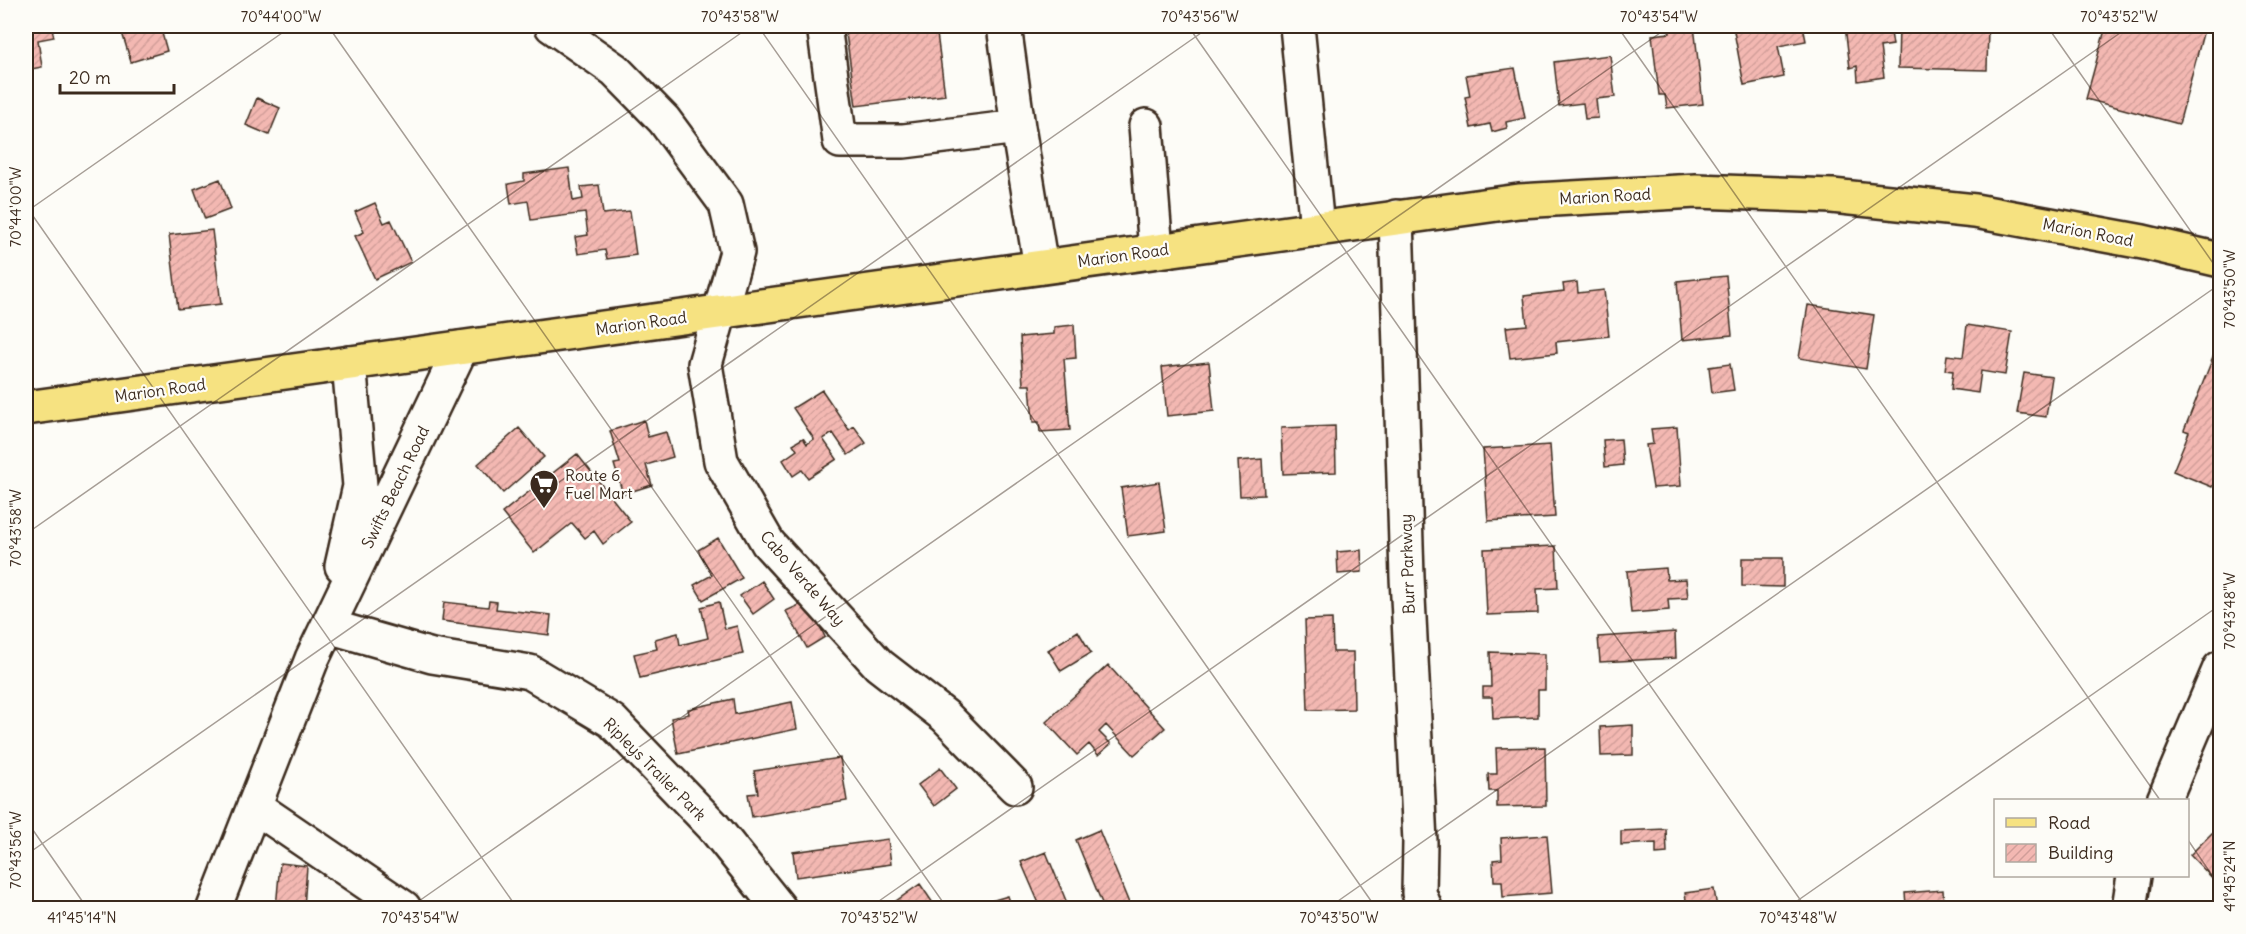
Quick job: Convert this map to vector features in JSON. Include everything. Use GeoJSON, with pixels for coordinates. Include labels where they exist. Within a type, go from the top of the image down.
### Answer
{"type":"FeatureCollection","features":[{"type":"Feature","properties":{"kind":"main road","name":"Marion Road"},"geometry":{"type":"LineString","coordinates":[[26,408],[1519,201],[1696,191],[1832,196],[1975,211],[2143,242],[2220,260]]}},
{"type":"Feature","properties":{"kind":"street","name":"Cabo Verde Way"},"geometry":{"type":"LineString","coordinates":[[552,26],[615,70],[656,112],[726,204],[737,252],[705,364],[721,461],[768,543],[879,665],[945,716],[1015,787]]}},
{"type":"Feature","properties":{"kind":"street"},"geometry":{"type":"LineString","coordinates":[[824,26],[840,141],[904,141],[1018,127]]}},
{"type":"Feature","properties":{"kind":"street"},"geometry":{"type":"LineString","coordinates":[[1004,26],[1041,267]]}},
{"type":"Feature","properties":{"kind":"street"},"geometry":{"type":"LineString","coordinates":[[1297,26],[1317,228]]}},
{"type":"Feature","properties":{"kind":"street"},"geometry":{"type":"LineString","coordinates":[[1146,126],[1156,250]]}},
{"type":"Feature","properties":{"kind":"street","name":"Burr Parkway"},"geometry":{"type":"LineString","coordinates":[[1396,217],[1407,577],[1420,843],[1419,893],[1425,909]]}},
{"type":"Feature","properties":{"kind":"street","name":"Swifts Beach Road"},"geometry":{"type":"LineString","coordinates":[[213,909],[312,659],[461,348]]}},
{"type":"Feature","properties":{"kind":"street","name":"Swifts Beach Road"},"geometry":{"type":"LineString","coordinates":[[328,626],[360,486],[349,363]]}},
{"type":"Feature","properties":{"kind":"street","name":"Ripleys Trailer Park"},"geometry":{"type":"LineString","coordinates":[[328,626],[432,656],[530,672],[612,721],[713,826],[779,909]]}},
{"type":"Feature","properties":{"kind":"street"},"geometry":{"type":"LineString","coordinates":[[2165,799],[2220,668]]}},
{"type":"Feature","properties":{"kind":"street"},"geometry":{"type":"LineString","coordinates":[[254,806],[404,909]]}},
{"type":"Feature","properties":{"kind":"street"},"geometry":{"type":"LineString","coordinates":[[2129,909],[2134,877]]}},
{"type":"Feature","properties":{"kind":"building"},"geometry":{"type":"Polygon","coordinates":[[[51,26],[54,37],[38,40],[42,67],[26,70],[26,27],[51,26]]]}},
{"type":"Feature","properties":{"kind":"building"},"geometry":{"type":"Polygon","coordinates":[[[120,26],[160,26],[167,51],[131,62],[120,26]]]}},
{"type":"Feature","properties":{"kind":"building"},"geometry":{"type":"Polygon","coordinates":[[[845,26],[936,26],[945,95],[856,106],[845,26]]]}},
{"type":"Feature","properties":{"kind":"building"},"geometry":{"type":"Polygon","coordinates":[[[1669,26],[1694,26],[1703,104],[1667,108],[1665,95],[1659,95],[1652,35],[1670,33],[1669,26]]]}},
{"type":"Feature","properties":{"kind":"building"},"geometry":{"type":"Polygon","coordinates":[[[1733,26],[1803,26],[1806,41],[1778,46],[1784,77],[1744,85],[1733,26]]]}},
{"type":"Feature","properties":{"kind":"building"},"geometry":{"type":"Polygon","coordinates":[[[1845,26],[1890,26],[1893,45],[1880,47],[1884,77],[1858,81],[1857,66],[1850,68],[1845,26]]]}},
{"type":"Feature","properties":{"kind":"building"},"geometry":{"type":"Polygon","coordinates":[[[1899,26],[1988,26],[1987,70],[1898,68],[1899,26]]]}},
{"type":"Feature","properties":{"kind":"building"},"geometry":{"type":"Polygon","coordinates":[[[2106,26],[2205,26],[2179,124],[2086,99],[2106,26]]]}},
{"type":"Feature","properties":{"kind":"building"},"geometry":{"type":"Polygon","coordinates":[[[1610,55],[1615,97],[1596,99],[1598,118],[1585,119],[1583,103],[1559,106],[1554,62],[1610,55]]]}},
{"type":"Feature","properties":{"kind":"building"},"geometry":{"type":"Polygon","coordinates":[[[1515,68],[1525,118],[1506,122],[1507,128],[1492,132],[1490,124],[1471,128],[1465,97],[1470,96],[1466,75],[1515,68]]]}},
{"type":"Feature","properties":{"kind":"building"},"geometry":{"type":"Polygon","coordinates":[[[257,98],[280,108],[269,135],[246,125],[257,98]]]}},
{"type":"Feature","properties":{"kind":"building"},"geometry":{"type":"Polygon","coordinates":[[[569,168],[573,201],[583,199],[581,187],[599,185],[603,214],[630,211],[636,255],[607,259],[605,250],[578,254],[575,237],[588,235],[585,213],[531,220],[528,201],[511,204],[508,184],[524,181],[524,174],[569,168]]]}},
{"type":"Feature","properties":{"kind":"building"},"geometry":{"type":"Polygon","coordinates":[[[220,179],[231,209],[205,219],[194,189],[220,179]]]}},
{"type":"Feature","properties":{"kind":"building"},"geometry":{"type":"Polygon","coordinates":[[[375,203],[384,223],[391,220],[411,262],[375,279],[355,236],[364,232],[355,212],[375,203]]]}},
{"type":"Feature","properties":{"kind":"building"},"geometry":{"type":"Polygon","coordinates":[[[212,230],[221,304],[178,309],[169,235],[212,230]]]}},
{"type":"Feature","properties":{"kind":"building"},"geometry":{"type":"Polygon","coordinates":[[[1726,276],[1732,335],[1682,340],[1677,281],[1726,276]]]}},
{"type":"Feature","properties":{"kind":"building"},"geometry":{"type":"Polygon","coordinates":[[[1577,282],[1578,293],[1604,290],[1609,336],[1556,342],[1557,353],[1510,358],[1506,327],[1527,325],[1524,296],[1564,291],[1563,284],[1577,282]]]}},
{"type":"Feature","properties":{"kind":"building"},"geometry":{"type":"Polygon","coordinates":[[[1808,305],[1874,315],[1866,369],[1799,358],[1808,305]]]}},
{"type":"Feature","properties":{"kind":"building"},"geometry":{"type":"Polygon","coordinates":[[[1074,325],[1076,358],[1064,359],[1070,430],[1040,432],[1039,422],[1033,422],[1030,385],[1023,385],[1020,337],[1054,334],[1054,327],[1074,325]]]}},
{"type":"Feature","properties":{"kind":"building"},"geometry":{"type":"Polygon","coordinates":[[[1967,325],[2012,332],[2005,375],[1981,371],[1978,393],[1951,389],[1953,371],[1945,370],[1947,355],[1963,357],[1967,325]]]}},
{"type":"Feature","properties":{"kind":"building"},"geometry":{"type":"Polygon","coordinates":[[[2220,340],[2220,467],[2212,487],[2173,471],[2189,432],[2184,430],[2220,340]]]}},
{"type":"Feature","properties":{"kind":"building"},"geometry":{"type":"Polygon","coordinates":[[[1209,362],[1214,411],[1167,416],[1162,367],[1209,362]]]}},
{"type":"Feature","properties":{"kind":"building"},"geometry":{"type":"Polygon","coordinates":[[[1730,364],[1734,390],[1712,393],[1709,367],[1730,364]]]}},
{"type":"Feature","properties":{"kind":"building"},"geometry":{"type":"Polygon","coordinates":[[[2024,373],[2052,377],[2046,417],[2017,413],[2024,373]]]}},
{"type":"Feature","properties":{"kind":"building"},"geometry":{"type":"Polygon","coordinates":[[[822,390],[849,430],[854,426],[866,443],[848,455],[833,433],[823,439],[837,459],[808,478],[802,470],[793,476],[783,460],[797,450],[793,444],[803,438],[807,444],[814,439],[793,408],[822,390]]]}},
{"type":"Feature","properties":{"kind":"building"},"geometry":{"type":"Polygon","coordinates":[[[644,420],[648,437],[666,432],[673,457],[646,465],[652,485],[623,494],[614,464],[620,463],[610,431],[644,420]]]}},
{"type":"Feature","properties":{"kind":"building"},"geometry":{"type":"Polygon","coordinates":[[[1335,426],[1336,472],[1283,474],[1281,428],[1335,426]]]}},
{"type":"Feature","properties":{"kind":"building"},"geometry":{"type":"Polygon","coordinates":[[[1677,427],[1681,486],[1653,488],[1646,445],[1653,444],[1651,429],[1677,427]]]}},
{"type":"Feature","properties":{"kind":"building"},"geometry":{"type":"Polygon","coordinates":[[[519,428],[544,457],[503,493],[478,464],[519,428]]]}},
{"type":"Feature","properties":{"kind":"building"},"geometry":{"type":"Polygon","coordinates":[[[1621,439],[1623,465],[1605,467],[1603,440],[1621,439]]]}},
{"type":"Feature","properties":{"kind":"building"},"geometry":{"type":"Polygon","coordinates":[[[1550,445],[1555,517],[1488,521],[1483,449],[1550,445]]]}},
{"type":"Feature","properties":{"kind":"building"},"geometry":{"type":"Polygon","coordinates":[[[577,454],[631,522],[603,544],[594,531],[585,538],[572,523],[534,553],[502,513],[577,454]]]}},
{"type":"Feature","properties":{"kind":"building"},"geometry":{"type":"Polygon","coordinates":[[[1262,459],[1264,495],[1240,496],[1238,461],[1262,459]]]}},
{"type":"Feature","properties":{"kind":"building"},"geometry":{"type":"Polygon","coordinates":[[[1159,482],[1166,531],[1128,536],[1121,488],[1159,482]]]}},
{"type":"Feature","properties":{"kind":"building"},"geometry":{"type":"Polygon","coordinates":[[[718,538],[742,578],[703,600],[694,585],[712,575],[698,550],[718,538]]]}},
{"type":"Feature","properties":{"kind":"building"},"geometry":{"type":"Polygon","coordinates":[[[1556,546],[1558,588],[1537,589],[1538,613],[1487,615],[1484,549],[1556,546]]]}},
{"type":"Feature","properties":{"kind":"building"},"geometry":{"type":"Polygon","coordinates":[[[1361,550],[1362,572],[1338,574],[1337,552],[1361,550]]]}},
{"type":"Feature","properties":{"kind":"building"},"geometry":{"type":"Polygon","coordinates":[[[1742,558],[1783,558],[1783,587],[1742,586],[1742,558]]]}},
{"type":"Feature","properties":{"kind":"building"},"geometry":{"type":"Polygon","coordinates":[[[1666,568],[1667,580],[1686,579],[1688,598],[1668,599],[1669,610],[1631,613],[1627,571],[1666,568]]]}},
{"type":"Feature","properties":{"kind":"building"},"geometry":{"type":"Polygon","coordinates":[[[762,581],[774,599],[753,614],[740,596],[762,581]]]}},
{"type":"Feature","properties":{"kind":"building"},"geometry":{"type":"Polygon","coordinates":[[[489,601],[497,602],[496,609],[551,615],[549,635],[442,621],[444,602],[488,607],[489,601]]]}},
{"type":"Feature","properties":{"kind":"building"},"geometry":{"type":"Polygon","coordinates":[[[808,601],[825,637],[807,648],[786,611],[808,601]]]}},
{"type":"Feature","properties":{"kind":"building"},"geometry":{"type":"Polygon","coordinates":[[[719,602],[725,629],[737,626],[743,654],[640,678],[634,654],[657,649],[655,639],[678,633],[680,645],[708,638],[701,607],[719,602]]]}},
{"type":"Feature","properties":{"kind":"building"},"geometry":{"type":"Polygon","coordinates":[[[1332,619],[1333,652],[1353,652],[1354,709],[1308,710],[1305,620],[1332,619]]]}},
{"type":"Feature","properties":{"kind":"building"},"geometry":{"type":"Polygon","coordinates":[[[1078,631],[1091,653],[1061,671],[1048,650],[1078,631]]]}},
{"type":"Feature","properties":{"kind":"building"},"geometry":{"type":"Polygon","coordinates":[[[1675,632],[1676,658],[1600,662],[1598,637],[1675,632]]]}},
{"type":"Feature","properties":{"kind":"building"},"geometry":{"type":"Polygon","coordinates":[[[1490,652],[1545,654],[1545,690],[1538,690],[1538,717],[1493,719],[1492,697],[1483,697],[1483,687],[1491,687],[1490,652]]]}},
{"type":"Feature","properties":{"kind":"building"},"geometry":{"type":"Polygon","coordinates":[[[1108,665],[1165,728],[1134,755],[1106,725],[1099,732],[1111,744],[1098,755],[1089,744],[1077,755],[1046,722],[1108,665]]]}},
{"type":"Feature","properties":{"kind":"building"},"geometry":{"type":"Polygon","coordinates":[[[733,699],[735,714],[792,702],[797,729],[678,754],[671,718],[689,714],[688,709],[733,699]]]}},
{"type":"Feature","properties":{"kind":"building"},"geometry":{"type":"Polygon","coordinates":[[[1633,725],[1633,755],[1601,756],[1600,727],[1633,725]]]}},
{"type":"Feature","properties":{"kind":"building"},"geometry":{"type":"Polygon","coordinates":[[[1545,747],[1546,806],[1497,807],[1497,791],[1489,791],[1488,774],[1497,774],[1496,748],[1545,747]]]}},
{"type":"Feature","properties":{"kind":"building"},"geometry":{"type":"Polygon","coordinates":[[[840,758],[847,801],[752,817],[748,794],[758,793],[754,771],[840,758]]]}},
{"type":"Feature","properties":{"kind":"building"},"geometry":{"type":"Polygon","coordinates":[[[940,768],[956,789],[934,806],[918,785],[940,768]]]}},
{"type":"Feature","properties":{"kind":"building"},"geometry":{"type":"Polygon","coordinates":[[[2220,825],[2220,886],[2190,855],[2220,825]]]}},
{"type":"Feature","properties":{"kind":"building"},"geometry":{"type":"Polygon","coordinates":[[[1666,829],[1667,853],[1656,854],[1656,843],[1621,845],[1621,831],[1666,829]]]}},
{"type":"Feature","properties":{"kind":"building"},"geometry":{"type":"Polygon","coordinates":[[[1099,830],[1131,908],[1104,908],[1076,840],[1099,830]]]}},
{"type":"Feature","properties":{"kind":"building"},"geometry":{"type":"Polygon","coordinates":[[[1547,835],[1552,893],[1503,897],[1502,881],[1494,881],[1493,860],[1502,859],[1501,838],[1547,835]]]}},
{"type":"Feature","properties":{"kind":"building"},"geometry":{"type":"Polygon","coordinates":[[[888,839],[891,864],[796,877],[793,852],[888,839]]]}},
{"type":"Feature","properties":{"kind":"building"},"geometry":{"type":"Polygon","coordinates":[[[1046,852],[1069,908],[1041,908],[1021,862],[1046,852]]]}},
{"type":"Feature","properties":{"kind":"building"},"geometry":{"type":"Polygon","coordinates":[[[280,863],[307,866],[304,908],[276,908],[280,863]]]}},
{"type":"Feature","properties":{"kind":"building"},"geometry":{"type":"Polygon","coordinates":[[[920,884],[933,903],[925,908],[886,908],[920,884]]]}},
{"type":"Feature","properties":{"kind":"building"},"geometry":{"type":"Polygon","coordinates":[[[1714,889],[1717,908],[1687,908],[1685,893],[1714,889]]]}},
{"type":"Feature","properties":{"kind":"building"},"geometry":{"type":"Polygon","coordinates":[[[1943,890],[1944,908],[1846,908],[1906,904],[1905,893],[1943,890]]]}},
{"type":"Feature","properties":{"kind":"building"},"geometry":{"type":"Polygon","coordinates":[[[1008,896],[1012,908],[986,908],[984,903],[1008,896]]]}},
{"type":"Feature","properties":{"kind":"building"},"geometry":{"type":"Polygon","coordinates":[[[349,904],[373,905],[373,908],[349,908],[349,904]]]}},
{"type":"Feature","properties":{"kind":"place","name":"Route 6 Fuel Mart"},"geometry":{"type":"Point","coordinates":[544,510]}}]}
